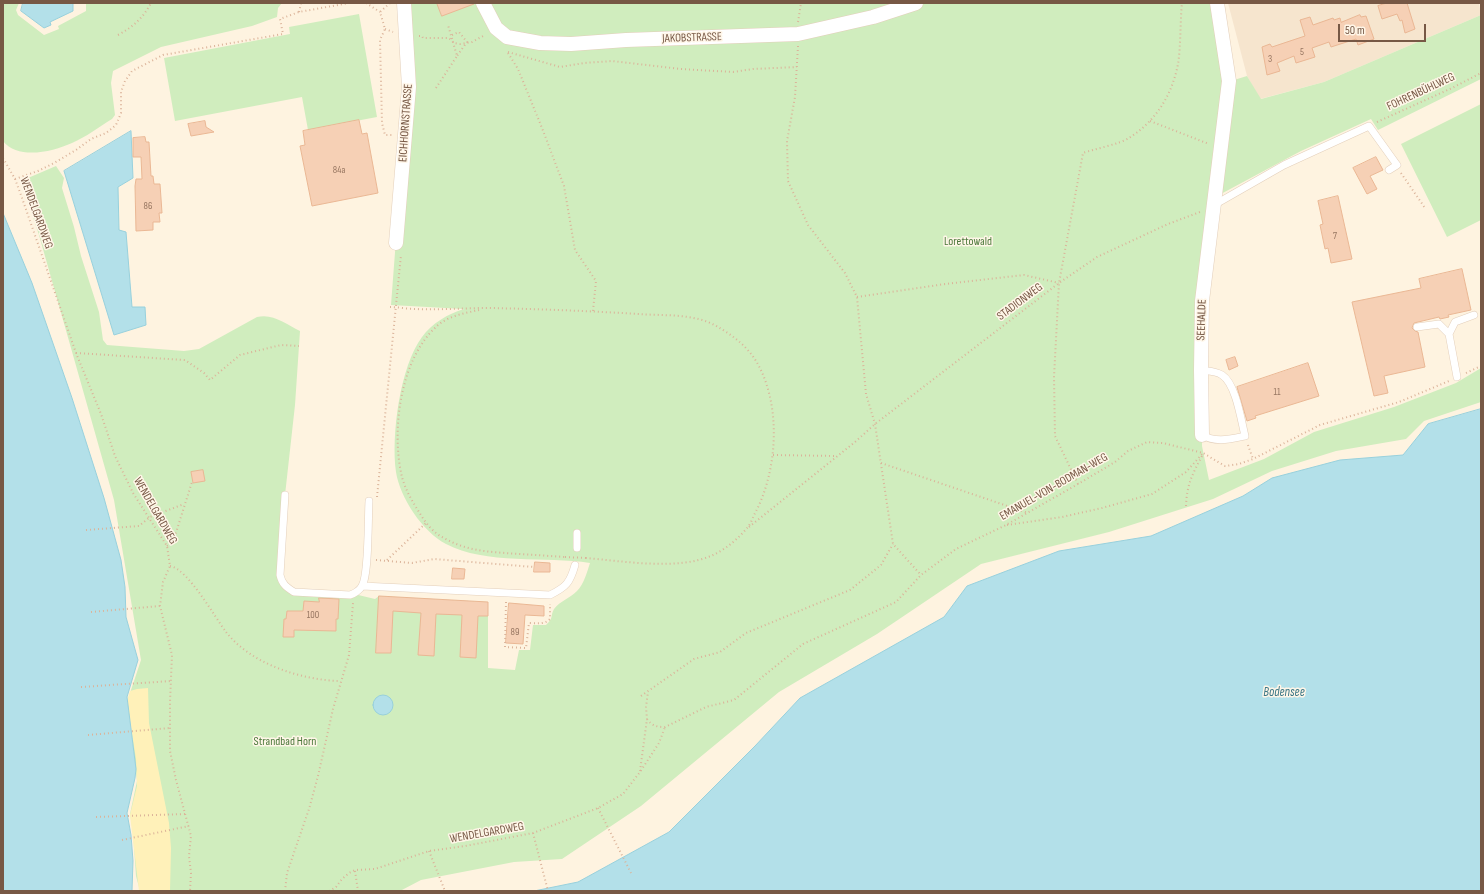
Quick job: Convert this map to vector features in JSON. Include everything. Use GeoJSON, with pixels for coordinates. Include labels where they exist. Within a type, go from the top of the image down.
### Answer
{"type":"FeatureCollection","features":[{"type":"Feature","properties":{"kind":"street","name":"EICHHORNSTRASSE"},"geometry":{"type":"LineString","coordinates":[[399,246],[409,87],[404,3]]}},
{"type":"Feature","properties":{"kind":"street","name":"JAKOBSTRASSE"},"geometry":{"type":"LineString","coordinates":[[483,3],[496,28],[504,35],[513,39],[540,43],[571,44],[626,40],[798,34],[873,17],[916,3]]}},
{"type":"Feature","properties":{"kind":"street","name":"SEEHALDE"},"geometry":{"type":"LineString","coordinates":[[1202,435],[1202,301],[1229,81],[1217,3]]}},
{"type":"Feature","properties":{"kind":"lane"},"geometry":{"type":"LineString","coordinates":[[1214,205],[1284,165],[1369,126],[1397,165],[1389,170]]}},
{"type":"Feature","properties":{"kind":"lane"},"geometry":{"type":"LineString","coordinates":[[1449,334],[1455,322],[1474,315]]}},
{"type":"Feature","properties":{"kind":"lane"},"geometry":{"type":"LineString","coordinates":[[1417,327],[1439,324],[1449,334],[1458,377]]}},
{"type":"Feature","properties":{"kind":"lane"},"geometry":{"type":"LineString","coordinates":[[1201,370],[1222,375],[1229,382],[1235,398],[1245,436],[1222,440],[1210,440],[1202,435]]}},
{"type":"Feature","properties":{"kind":"lane"},"geometry":{"type":"LineString","coordinates":[[285,495],[280,575],[282,582],[286,587],[294,592],[354,594],[362,586],[367,558],[369,501]]}},
{"type":"Feature","properties":{"kind":"lane"},"geometry":{"type":"LineString","coordinates":[[577,533],[577,548]]}},
{"type":"Feature","properties":{"kind":"lane"},"geometry":{"type":"LineString","coordinates":[[362,586],[550,595],[564,588],[572,575],[575,565]]}},
{"type":"Feature","properties":{"kind":"path"},"geometry":{"type":"LineString","coordinates":[[118,35],[139,21],[151,3]]}},
{"type":"Feature","properties":{"kind":"path"},"geometry":{"type":"LineString","coordinates":[[299,12],[301,3]]}},
{"type":"Feature","properties":{"kind":"path"},"geometry":{"type":"LineString","coordinates":[[15,180],[38,171],[59,160],[91,139],[106,133],[116,125],[121,113],[121,92],[125,81],[132,71],[162,55],[284,34],[280,19],[299,12],[349,3]]}},
{"type":"Feature","properties":{"kind":"path"},"geometry":{"type":"LineString","coordinates":[[366,3],[380,12],[385,28],[380,40],[382,123],[384,134],[391,135]]}},
{"type":"Feature","properties":{"kind":"path"},"geometry":{"type":"LineString","coordinates":[[380,12],[390,3]]}},
{"type":"Feature","properties":{"kind":"path"},"geometry":{"type":"LineString","coordinates":[[801,3],[799,15],[795,97],[788,141],[788,181],[808,225],[845,273],[857,297],[866,394],[875,424],[893,544],[921,575]]}},
{"type":"Feature","properties":{"kind":"path"},"geometry":{"type":"LineString","coordinates":[[1078,484],[1055,436],[1054,377],[1059,283],[1074,193],[1083,153],[1128,138],[1150,121],[1163,106],[1171,88],[1178,64],[1182,3]]}},
{"type":"Feature","properties":{"kind":"path"},"geometry":{"type":"LineString","coordinates":[[448,25],[457,56]]}},
{"type":"Feature","properties":{"kind":"path"},"geometry":{"type":"LineString","coordinates":[[452,35],[459,32],[468,42]]}},
{"type":"Feature","properties":{"kind":"path"},"geometry":{"type":"LineString","coordinates":[[414,36],[422,36],[423,38],[449,38],[454,43],[460,44],[472,42]]}},
{"type":"Feature","properties":{"kind":"path"},"geometry":{"type":"LineString","coordinates":[[436,88],[468,42]]}},
{"type":"Feature","properties":{"kind":"path"},"geometry":{"type":"LineString","coordinates":[[593,311],[596,281],[575,250],[564,186],[518,68],[508,52],[560,67],[584,63],[612,61],[681,70],[733,72],[753,69],[797,67]]}},
{"type":"Feature","properties":{"kind":"path","name":"FOHRENBÜHLWEG"},"geometry":{"type":"LineString","coordinates":[[1369,126],[1481,73]]}},
{"type":"Feature","properties":{"kind":"path"},"geometry":{"type":"LineString","coordinates":[[1150,121],[1221,149]]}},
{"type":"Feature","properties":{"kind":"path","name":"WENDELGARDWEG"},"geometry":{"type":"LineString","coordinates":[[3,158],[15,180],[76,353],[101,414],[115,456],[134,493],[167,546],[170,566]]}},
{"type":"Feature","properties":{"kind":"path"},"geometry":{"type":"LineString","coordinates":[[1397,165],[1425,208]]}},
{"type":"Feature","properties":{"kind":"path","name":"STADIONWEG"},"geometry":{"type":"LineString","coordinates":[[486,308],[460,314],[438,325],[423,341],[409,369],[401,400],[398,432],[398,454],[402,478],[409,494],[426,523],[442,538],[464,548],[486,552],[661,564],[690,563],[712,556],[728,546],[875,424],[1059,283],[1097,258],[1214,205]]}},
{"type":"Feature","properties":{"kind":"path"},"geometry":{"type":"LineString","coordinates":[[377,498],[396,307],[399,246]]}},
{"type":"Feature","properties":{"kind":"path"},"geometry":{"type":"LineString","coordinates":[[857,297],[938,285],[1024,275],[1059,283]]}},
{"type":"Feature","properties":{"kind":"path"},"geometry":{"type":"LineString","coordinates":[[390,307],[413,309],[486,308],[593,311],[698,318],[717,326],[741,343],[755,360],[768,385],[774,436],[770,477],[760,505],[748,528]]}},
{"type":"Feature","properties":{"kind":"path"},"geometry":{"type":"LineString","coordinates":[[76,353],[186,360],[204,373],[210,380],[240,355],[281,345],[299,346]]}},
{"type":"Feature","properties":{"kind":"path","name":"EMANUEL-VON-BODMAN-WEG"},"geometry":{"type":"LineString","coordinates":[[665,727],[706,706],[734,700],[803,644],[896,602],[921,575],[956,549],[1028,513],[1116,462],[1128,452],[1147,442],[1170,444],[1203,453],[1224,466],[1239,464],[1253,459],[1320,425],[1398,402],[1481,366]]}},
{"type":"Feature","properties":{"kind":"path"},"geometry":{"type":"LineString","coordinates":[[1245,436],[1253,459]]}},
{"type":"Feature","properties":{"kind":"path"},"geometry":{"type":"LineString","coordinates":[[1186,506],[1186,493],[1190,477],[1203,453]]}},
{"type":"Feature","properties":{"kind":"path"},"geometry":{"type":"LineString","coordinates":[[1006,525],[1068,516],[1152,494],[1186,472],[1203,453]]}},
{"type":"Feature","properties":{"kind":"path"},"geometry":{"type":"LineString","coordinates":[[773,455],[838,456]]}},
{"type":"Feature","properties":{"kind":"path"},"geometry":{"type":"LineString","coordinates":[[881,463],[1028,513]]}},
{"type":"Feature","properties":{"kind":"path"},"geometry":{"type":"LineString","coordinates":[[167,546],[172,543],[174,539],[192,482]]}},
{"type":"Feature","properties":{"kind":"path"},"geometry":{"type":"LineString","coordinates":[[86,530],[139,526],[150,517],[184,504]]}},
{"type":"Feature","properties":{"kind":"path"},"geometry":{"type":"LineString","coordinates":[[387,560],[426,523]]}},
{"type":"Feature","properties":{"kind":"path"},"geometry":{"type":"LineString","coordinates":[[641,696],[694,659],[720,652],[746,633],[850,590],[881,565],[893,544]]}},
{"type":"Feature","properties":{"kind":"path"},"geometry":{"type":"LineString","coordinates":[[367,558],[412,563],[434,559],[534,567]]}},
{"type":"Feature","properties":{"kind":"path"},"geometry":{"type":"LineString","coordinates":[[190,891],[191,836],[170,752],[172,655],[160,606],[163,582],[170,566],[175,567],[185,576],[209,606],[227,633],[251,655],[293,675],[324,681],[340,681]]}},
{"type":"Feature","properties":{"kind":"path"},"geometry":{"type":"LineString","coordinates":[[284,891],[286,874],[309,809],[340,681],[349,655],[354,594]]}},
{"type":"Feature","properties":{"kind":"path"},"geometry":{"type":"LineString","coordinates":[[506,594],[505,647],[526,648],[529,623],[539,624],[550,619],[550,595]]}},
{"type":"Feature","properties":{"kind":"path"},"geometry":{"type":"LineString","coordinates":[[91,612],[160,606]]}},
{"type":"Feature","properties":{"kind":"path"},"geometry":{"type":"LineString","coordinates":[[81,687],[171,681]]}},
{"type":"Feature","properties":{"kind":"path"},"geometry":{"type":"LineString","coordinates":[[640,772],[647,719],[646,707],[648,691]]}},
{"type":"Feature","properties":{"kind":"path"},"geometry":{"type":"LineString","coordinates":[[647,719],[652,725],[665,727]]}},
{"type":"Feature","properties":{"kind":"path","name":"WENDELGARDWEG"},"geometry":{"type":"LineString","coordinates":[[355,870],[375,868],[429,851],[534,833],[598,808],[623,794],[640,772],[659,743],[665,727]]}},
{"type":"Feature","properties":{"kind":"path"},"geometry":{"type":"LineString","coordinates":[[88,735],[170,728]]}},
{"type":"Feature","properties":{"kind":"path"},"geometry":{"type":"LineString","coordinates":[[598,808],[631,873]]}},
{"type":"Feature","properties":{"kind":"path"},"geometry":{"type":"LineString","coordinates":[[96,817],[185,814]]}},
{"type":"Feature","properties":{"kind":"path"},"geometry":{"type":"LineString","coordinates":[[122,840],[189,826]]}},
{"type":"Feature","properties":{"kind":"path"},"geometry":{"type":"LineString","coordinates":[[534,833],[548,891]]}},
{"type":"Feature","properties":{"kind":"path"},"geometry":{"type":"LineString","coordinates":[[429,851],[445,891]]}},
{"type":"Feature","properties":{"kind":"path"},"geometry":{"type":"LineString","coordinates":[[329,891],[336,887],[349,873],[355,870],[358,891]]}},
{"type":"Feature","properties":{"kind":"shaded area"},"geometry":{"type":"Polygon","coordinates":[[[1228,3],[1479,3],[1481,15],[1324,82],[1260,99],[1247,76],[1228,3]]]}},
{"type":"Feature","properties":{"kind":"green space"},"geometry":{"type":"Polygon","coordinates":[[[3,3],[19,3],[16,10],[18,15],[44,35],[59,29],[58,26],[86,11],[86,3],[282,3],[278,8],[277,17],[252,26],[161,47],[113,71],[111,83],[115,115],[112,119],[72,143],[45,151],[26,152],[17,151],[9,147],[3,141],[3,3]]]}},
{"type":"Feature","properties":{"kind":"green space"},"geometry":{"type":"Polygon","coordinates":[[[407,3],[1217,3],[1229,81],[1201,370],[1202,446],[1209,480],[1264,459],[1314,432],[1394,407],[1456,383],[1481,368],[1481,402],[1424,421],[1406,439],[1336,451],[1272,471],[1213,499],[1109,532],[981,564],[877,634],[779,692],[641,806],[562,859],[514,862],[421,880],[400,891],[140,891],[136,876],[130,814],[137,781],[128,699],[141,660],[114,500],[39,235],[21,181],[56,166],[64,178],[62,188],[81,256],[99,312],[103,340],[107,345],[184,351],[199,349],[257,317],[263,316],[279,320],[300,331],[295,405],[285,495],[280,575],[294,592],[354,594],[375,599],[379,596],[488,602],[488,668],[515,670],[519,650],[530,650],[533,625],[546,625],[548,623],[556,606],[582,585],[590,563],[516,559],[479,555],[462,551],[437,539],[421,523],[402,493],[398,482],[395,457],[396,421],[408,365],[414,350],[422,337],[435,323],[446,316],[464,309],[391,305],[409,68],[407,3]]]}},
{"type":"Feature","properties":{"kind":"green space"},"geometry":{"type":"Polygon","coordinates":[[[359,14],[377,117],[308,130],[302,97],[175,121],[164,58],[290,34],[289,27],[359,14]]]}},
{"type":"Feature","properties":{"kind":"green space"},"geometry":{"type":"Polygon","coordinates":[[[1481,15],[1481,79],[1378,130],[1371,119],[1301,151],[1219,195],[1234,80],[1247,76],[1261,99],[1324,82],[1481,15]]]}},
{"type":"Feature","properties":{"kind":"green space"},"geometry":{"type":"Polygon","coordinates":[[[1481,104],[1481,220],[1447,237],[1401,144],[1481,104]]]}},
{"type":"Feature","properties":{"kind":"sand"},"geometry":{"type":"Polygon","coordinates":[[[148,688],[149,723],[169,823],[171,848],[170,891],[139,891],[130,815],[137,786],[136,759],[127,702],[130,691],[148,688]]]}},
{"type":"Feature","properties":{"kind":"water"},"geometry":{"type":"Polygon","coordinates":[[[23,3],[73,3],[73,11],[50,22],[51,25],[44,28],[21,11],[23,3]]]}},
{"type":"Feature","properties":{"kind":"water"},"geometry":{"type":"Polygon","coordinates":[[[131,131],[133,178],[118,187],[119,230],[126,232],[132,307],[145,307],[146,325],[114,335],[64,171],[131,131]]]}},
{"type":"Feature","properties":{"kind":"water"},"geometry":{"type":"Polygon","coordinates":[[[3,213],[32,283],[72,398],[104,498],[121,560],[125,587],[126,617],[138,660],[127,697],[136,769],[127,813],[131,835],[133,861],[132,891],[3,891],[3,213]]]}},
{"type":"Feature","properties":{"kind":"water","name":"Bodensee"},"geometry":{"type":"Polygon","coordinates":[[[1481,409],[1481,891],[534,891],[578,882],[669,832],[755,746],[800,698],[944,617],[967,586],[1059,551],[1151,536],[1243,496],[1272,478],[1340,460],[1403,455],[1428,424],[1481,409]]]}},
{"type":"Feature","properties":{"kind":"water"},"geometry":{"type":"Polygon","coordinates":[[[379,695],[387,695],[393,701],[393,709],[387,715],[379,715],[373,709],[373,701],[379,695]]]}},
{"type":"Feature","properties":{"kind":"building"},"geometry":{"type":"Polygon","coordinates":[[[437,3],[474,3],[474,4],[442,16],[437,3]]]}},
{"type":"Feature","properties":{"kind":"building"},"geometry":{"type":"Polygon","coordinates":[[[1387,3],[1407,3],[1415,29],[1405,33],[1402,20],[1400,21],[1397,14],[1382,19],[1378,6],[1387,3]]]}},
{"type":"Feature","properties":{"kind":"building"},"geometry":{"type":"Polygon","coordinates":[[[1360,15],[1361,17],[1366,16],[1374,39],[1358,45],[1356,39],[1331,47],[1329,42],[1312,48],[1315,57],[1296,63],[1294,56],[1277,63],[1280,71],[1267,75],[1262,47],[1270,44],[1272,47],[1305,36],[1300,20],[1310,17],[1313,25],[1333,18],[1334,20],[1340,18],[1341,22],[1360,15]]]}},
{"type":"Feature","properties":{"kind":"building"},"geometry":{"type":"Polygon","coordinates":[[[359,120],[362,134],[367,133],[378,193],[312,206],[300,146],[305,145],[303,131],[359,120]]]}},
{"type":"Feature","properties":{"kind":"building"},"geometry":{"type":"Polygon","coordinates":[[[205,121],[206,127],[214,132],[191,136],[188,124],[205,121]]]}},
{"type":"Feature","properties":{"kind":"building"},"geometry":{"type":"Polygon","coordinates":[[[145,137],[146,142],[149,142],[151,176],[153,176],[154,184],[160,184],[162,213],[159,213],[160,222],[153,222],[153,230],[136,231],[135,186],[136,179],[142,179],[141,157],[133,157],[133,138],[145,137]]]}},
{"type":"Feature","properties":{"kind":"building"},"geometry":{"type":"Polygon","coordinates":[[[1376,157],[1383,170],[1370,176],[1377,189],[1367,194],[1353,168],[1376,157]]]}},
{"type":"Feature","properties":{"kind":"building"},"geometry":{"type":"Polygon","coordinates":[[[1338,196],[1352,259],[1331,263],[1328,248],[1325,249],[1320,225],[1323,224],[1318,201],[1338,196]]]}},
{"type":"Feature","properties":{"kind":"building"},"geometry":{"type":"Polygon","coordinates":[[[1462,269],[1471,310],[1448,315],[1449,317],[1440,319],[1439,317],[1414,323],[1412,328],[1418,332],[1425,367],[1384,376],[1388,393],[1374,396],[1352,302],[1421,288],[1419,279],[1462,269]]]}},
{"type":"Feature","properties":{"kind":"building"},"geometry":{"type":"Polygon","coordinates":[[[1235,357],[1238,366],[1229,370],[1226,360],[1235,357]]]}},
{"type":"Feature","properties":{"kind":"building"},"geometry":{"type":"Polygon","coordinates":[[[1308,363],[1319,396],[1255,416],[1256,418],[1247,421],[1237,387],[1308,363]]]}},
{"type":"Feature","properties":{"kind":"building"},"geometry":{"type":"Polygon","coordinates":[[[203,470],[205,481],[193,483],[191,472],[203,470]]]}},
{"type":"Feature","properties":{"kind":"building"},"geometry":{"type":"Polygon","coordinates":[[[535,562],[550,563],[550,572],[534,572],[535,562]]]}},
{"type":"Feature","properties":{"kind":"building"},"geometry":{"type":"Polygon","coordinates":[[[453,568],[465,569],[464,579],[452,579],[453,568]]]}},
{"type":"Feature","properties":{"kind":"building"},"geometry":{"type":"Polygon","coordinates":[[[379,596],[488,602],[488,616],[478,616],[476,658],[460,657],[462,615],[436,614],[434,656],[418,655],[421,613],[393,611],[391,653],[376,653],[379,596]]]}},
{"type":"Feature","properties":{"kind":"building"},"geometry":{"type":"Polygon","coordinates":[[[319,598],[339,599],[336,631],[294,630],[294,637],[283,637],[284,619],[286,619],[287,611],[303,611],[304,601],[319,602],[319,598]]]}},
{"type":"Feature","properties":{"kind":"building"},"geometry":{"type":"Polygon","coordinates":[[[509,603],[544,606],[544,616],[525,615],[523,644],[506,643],[509,603]]]}},
{"type":"Feature","properties":{"kind":"park label","name":"Lorettowald"},"geometry":{"type":"Point","coordinates":[968,242]}},
{"type":"Feature","properties":{"kind":"park label","name":"Strandbad Horn"},"geometry":{"type":"Point","coordinates":[285,742]}}]}
